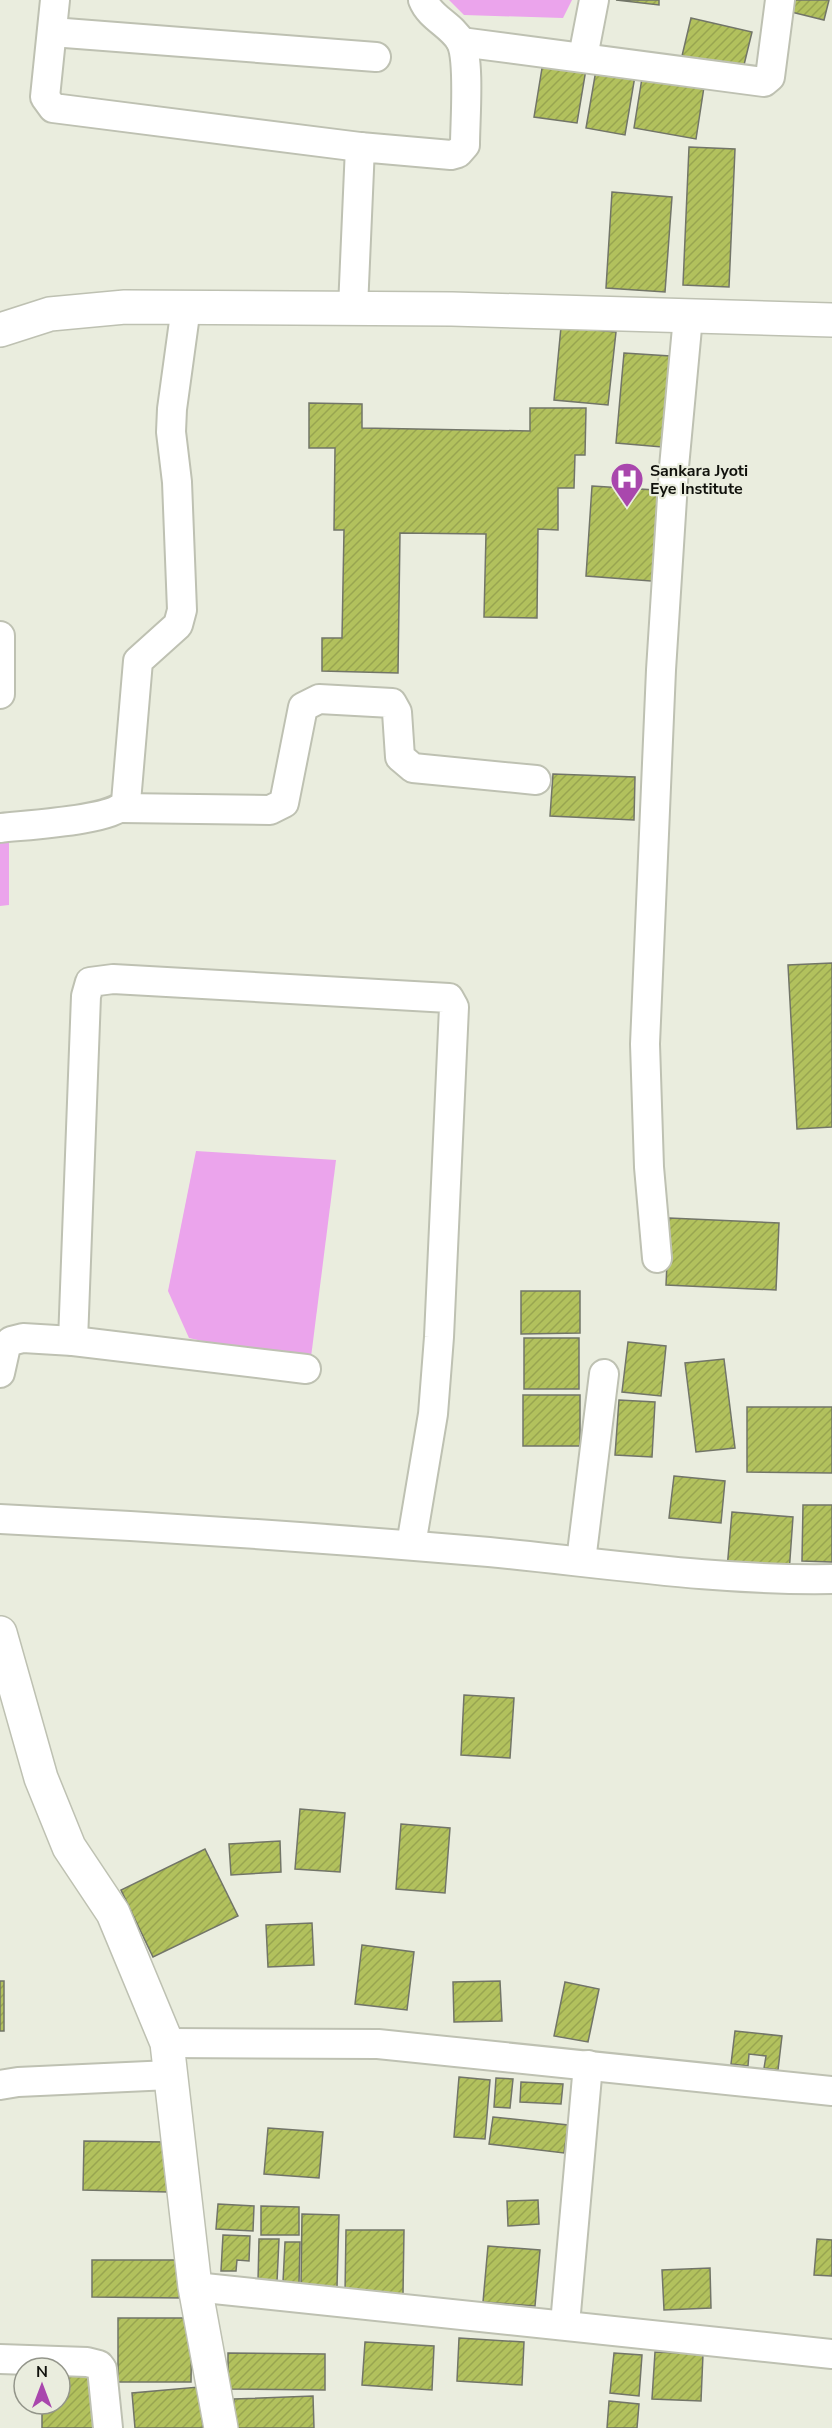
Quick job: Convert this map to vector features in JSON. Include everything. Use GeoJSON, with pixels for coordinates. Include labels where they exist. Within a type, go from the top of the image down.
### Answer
{"type":"FeatureCollection","features":[{"type":"Feature","properties":{"kind":"street"},"geometry":{"type":"LineString","coordinates":[[55,0],[45,97],[53,108],[360,147],[451,155],[465,145],[465,66],[461,42],[452,30],[427,8],[423,0]]}},
{"type":"Feature","properties":{"kind":"street"},"geometry":{"type":"LineString","coordinates":[[583,57],[594,0]]}},
{"type":"Feature","properties":{"kind":"street"},"geometry":{"type":"LineString","coordinates":[[461,42],[764,82],[770,77],[780,0]]}},
{"type":"Feature","properties":{"kind":"street"},"geometry":{"type":"LineString","coordinates":[[52,32],[376,57]]}},
{"type":"Feature","properties":{"kind":"street"},"geometry":{"type":"LineString","coordinates":[[354,308],[360,147]]}},
{"type":"Feature","properties":{"kind":"street"},"geometry":{"type":"LineString","coordinates":[[0,330],[50,314],[125,307],[354,308],[832,320]]}},
{"type":"Feature","properties":{"kind":"street"},"geometry":{"type":"LineString","coordinates":[[121,808],[126,802],[138,661],[178,625],[180,619],[177,482],[171,432],[186,307]]}},
{"type":"Feature","properties":{"kind":"street"},"geometry":{"type":"LineString","coordinates":[[657,1258],[649,1167],[645,1044],[661,669],[674,467],[688,317]]}},
{"type":"Feature","properties":{"kind":"street"},"geometry":{"type":"LineString","coordinates":[[0,636],[0,694]]}},
{"type":"Feature","properties":{"kind":"street"},"geometry":{"type":"LineString","coordinates":[[0,828],[91,817],[121,808],[270,810],[280,807],[284,803],[303,707],[319,699],[392,703],[397,712],[400,757],[413,768],[536,780]]}},
{"type":"Feature","properties":{"kind":"street"},"geometry":{"type":"LineString","coordinates":[[73,1341],[86,996],[90,982],[113,979],[449,998],[454,1007],[440,1337],[433,1414],[411,1545]]}},
{"type":"Feature","properties":{"kind":"street"},"geometry":{"type":"LineString","coordinates":[[0,1373],[3,1352],[11,1341],[24,1338],[73,1341],[306,1369]]}},
{"type":"Feature","properties":{"kind":"street"},"geometry":{"type":"LineString","coordinates":[[581,1561],[604,1374]]}},
{"type":"Feature","properties":{"kind":"street"},"geometry":{"type":"LineString","coordinates":[[0,1519],[167,1527],[411,1545],[731,1575],[832,1579]]}},
{"type":"Feature","properties":{"kind":"street"},"geometry":{"type":"LineString","coordinates":[[0,1634],[41,1778],[69,1847],[113,1913],[167,2043],[195,2287],[221,2428]]}},
{"type":"Feature","properties":{"kind":"street"},"geometry":{"type":"LineString","coordinates":[[167,2043],[378,2044],[832,2091]]}},
{"type":"Feature","properties":{"kind":"street"},"geometry":{"type":"LineString","coordinates":[[565,2324],[588,2065]]}},
{"type":"Feature","properties":{"kind":"street"},"geometry":{"type":"LineString","coordinates":[[0,2085],[18,2082],[170,2075]]}},
{"type":"Feature","properties":{"kind":"street"},"geometry":{"type":"LineString","coordinates":[[195,2287],[565,2324],[832,2354]]}},
{"type":"Feature","properties":{"kind":"street"},"geometry":{"type":"LineString","coordinates":[[0,2359],[87,2362],[99,2365],[102,2368],[108,2428]]}},
{"type":"Feature","properties":{"kind":"shaded area"},"geometry":{"type":"Polygon","coordinates":[[[449,0],[572,0],[563,18],[464,15],[449,0]]]}},
{"type":"Feature","properties":{"kind":"shaded area"},"geometry":{"type":"Polygon","coordinates":[[[9,837],[9,905],[0,906],[0,838],[9,837]]]}},
{"type":"Feature","properties":{"kind":"shaded area"},"geometry":{"type":"Polygon","coordinates":[[[196,1151],[336,1160],[310,1365],[189,1338],[168,1291],[196,1151]]]}},
{"type":"Feature","properties":{"kind":"building"},"geometry":{"type":"Polygon","coordinates":[[[616,0],[659,0],[659,5],[616,0]]]}},
{"type":"Feature","properties":{"kind":"building"},"geometry":{"type":"Polygon","coordinates":[[[786,0],[829,0],[824,20],[783,10],[786,0]]]}},
{"type":"Feature","properties":{"kind":"building"},"geometry":{"type":"Polygon","coordinates":[[[691,18],[752,32],[743,69],[682,56],[691,18]]]}},
{"type":"Feature","properties":{"kind":"building"},"geometry":{"type":"Polygon","coordinates":[[[543,62],[586,69],[577,123],[534,117],[543,62]]]}},
{"type":"Feature","properties":{"kind":"building"},"geometry":{"type":"Polygon","coordinates":[[[596,70],[635,76],[625,135],[586,128],[596,70]]]}},
{"type":"Feature","properties":{"kind":"building"},"geometry":{"type":"Polygon","coordinates":[[[642,78],[704,87],[696,139],[634,128],[642,78]]]}},
{"type":"Feature","properties":{"kind":"building"},"geometry":{"type":"Polygon","coordinates":[[[689,147],[735,149],[729,287],[683,285],[689,147]]]}},
{"type":"Feature","properties":{"kind":"building"},"geometry":{"type":"Polygon","coordinates":[[[612,192],[672,197],[665,292],[606,288],[612,192]]]}},
{"type":"Feature","properties":{"kind":"building"},"geometry":{"type":"Polygon","coordinates":[[[561,327],[616,332],[608,405],[554,400],[561,327]]]}},
{"type":"Feature","properties":{"kind":"building"},"geometry":{"type":"Polygon","coordinates":[[[624,353],[670,356],[662,447],[616,443],[624,353]]]}},
{"type":"Feature","properties":{"kind":"building"},"geometry":{"type":"Polygon","coordinates":[[[309,403],[362,404],[362,428],[530,431],[530,408],[586,408],[585,455],[575,455],[574,488],[558,488],[558,530],[538,529],[537,618],[484,617],[486,534],[400,533],[398,673],[322,671],[322,638],[342,638],[344,530],[334,530],[335,448],[309,448],[309,403]]]}},
{"type":"Feature","properties":{"kind":"building"},"geometry":{"type":"Polygon","coordinates":[[[592,486],[671,491],[664,582],[586,576],[592,486]]]}},
{"type":"Feature","properties":{"kind":"building"},"geometry":{"type":"Polygon","coordinates":[[[553,774],[635,777],[634,820],[550,816],[553,774]]]}},
{"type":"Feature","properties":{"kind":"building"},"geometry":{"type":"Polygon","coordinates":[[[832,963],[832,1127],[797,1129],[788,965],[832,963]]]}},
{"type":"Feature","properties":{"kind":"building"},"geometry":{"type":"Polygon","coordinates":[[[669,1218],[779,1223],[776,1290],[666,1285],[669,1218]]]}},
{"type":"Feature","properties":{"kind":"building"},"geometry":{"type":"Polygon","coordinates":[[[521,1291],[580,1291],[580,1333],[521,1334],[521,1291]]]}},
{"type":"Feature","properties":{"kind":"building"},"geometry":{"type":"Polygon","coordinates":[[[524,1338],[579,1338],[579,1389],[524,1389],[524,1338]]]}},
{"type":"Feature","properties":{"kind":"building"},"geometry":{"type":"Polygon","coordinates":[[[628,1342],[666,1346],[661,1396],[622,1392],[628,1342]]]}},
{"type":"Feature","properties":{"kind":"building"},"geometry":{"type":"Polygon","coordinates":[[[724,1359],[735,1448],[696,1452],[685,1363],[724,1359]]]}},
{"type":"Feature","properties":{"kind":"building"},"geometry":{"type":"Polygon","coordinates":[[[523,1395],[580,1395],[580,1446],[523,1446],[523,1395]]]}},
{"type":"Feature","properties":{"kind":"building"},"geometry":{"type":"Polygon","coordinates":[[[619,1400],[655,1402],[652,1457],[615,1455],[619,1400]]]}},
{"type":"Feature","properties":{"kind":"building"},"geometry":{"type":"Polygon","coordinates":[[[747,1407],[832,1407],[832,1473],[747,1472],[747,1407]]]}},
{"type":"Feature","properties":{"kind":"building"},"geometry":{"type":"Polygon","coordinates":[[[674,1476],[725,1481],[721,1523],[669,1518],[674,1476]]]}},
{"type":"Feature","properties":{"kind":"building"},"geometry":{"type":"Polygon","coordinates":[[[803,1505],[832,1505],[832,1562],[802,1561],[803,1505]]]}},
{"type":"Feature","properties":{"kind":"building"},"geometry":{"type":"Polygon","coordinates":[[[732,1512],[793,1517],[789,1573],[727,1569],[732,1512]]]}},
{"type":"Feature","properties":{"kind":"building"},"geometry":{"type":"Polygon","coordinates":[[[464,1695],[514,1698],[510,1758],[461,1755],[464,1695]]]}},
{"type":"Feature","properties":{"kind":"building"},"geometry":{"type":"Polygon","coordinates":[[[300,1809],[345,1813],[340,1872],[295,1869],[300,1809]]]}},
{"type":"Feature","properties":{"kind":"building"},"geometry":{"type":"Polygon","coordinates":[[[401,1824],[450,1828],[445,1893],[396,1889],[401,1824]]]}},
{"type":"Feature","properties":{"kind":"building"},"geometry":{"type":"Polygon","coordinates":[[[280,1841],[281,1872],[231,1875],[229,1844],[280,1841]]]}},
{"type":"Feature","properties":{"kind":"building"},"geometry":{"type":"Polygon","coordinates":[[[205,1849],[238,1916],[153,1957],[121,1890],[205,1849]]]}},
{"type":"Feature","properties":{"kind":"building"},"geometry":{"type":"Polygon","coordinates":[[[312,1923],[314,1965],[268,1967],[266,1925],[312,1923]]]}},
{"type":"Feature","properties":{"kind":"building"},"geometry":{"type":"Polygon","coordinates":[[[362,1945],[414,1952],[407,2010],[355,2004],[362,1945]]]}},
{"type":"Feature","properties":{"kind":"building"},"geometry":{"type":"Polygon","coordinates":[[[0,1981],[4,1981],[4,2031],[0,2031],[0,1981]]]}},
{"type":"Feature","properties":{"kind":"building"},"geometry":{"type":"Polygon","coordinates":[[[500,1981],[502,2021],[454,2022],[453,1982],[500,1981]]]}},
{"type":"Feature","properties":{"kind":"building"},"geometry":{"type":"Polygon","coordinates":[[[565,1982],[599,1989],[588,2042],[554,2036],[565,1982]]]}},
{"type":"Feature","properties":{"kind":"building"},"geometry":{"type":"Polygon","coordinates":[[[735,2031],[782,2036],[778,2070],[764,2068],[766,2056],[749,2054],[748,2066],[731,2064],[735,2031]]]}},
{"type":"Feature","properties":{"kind":"building"},"geometry":{"type":"Polygon","coordinates":[[[459,2077],[490,2080],[485,2139],[454,2137],[459,2077]]]}},
{"type":"Feature","properties":{"kind":"building"},"geometry":{"type":"Polygon","coordinates":[[[496,2078],[513,2079],[510,2108],[494,2107],[496,2078]]]}},
{"type":"Feature","properties":{"kind":"building"},"geometry":{"type":"Polygon","coordinates":[[[521,2082],[563,2084],[561,2104],[520,2102],[521,2082]]]}},
{"type":"Feature","properties":{"kind":"building"},"geometry":{"type":"Polygon","coordinates":[[[493,2117],[568,2125],[564,2153],[489,2144],[493,2117]]]}},
{"type":"Feature","properties":{"kind":"building"},"geometry":{"type":"Polygon","coordinates":[[[268,2128],[323,2132],[319,2178],[264,2174],[268,2128]]]}},
{"type":"Feature","properties":{"kind":"building"},"geometry":{"type":"Polygon","coordinates":[[[84,2141],[168,2142],[168,2192],[83,2190],[84,2141]]]}},
{"type":"Feature","properties":{"kind":"building"},"geometry":{"type":"Polygon","coordinates":[[[538,2200],[539,2224],[508,2226],[507,2201],[538,2200]]]}},
{"type":"Feature","properties":{"kind":"building"},"geometry":{"type":"Polygon","coordinates":[[[218,2204],[254,2206],[253,2231],[216,2229],[218,2204]]]}},
{"type":"Feature","properties":{"kind":"building"},"geometry":{"type":"Polygon","coordinates":[[[261,2206],[299,2207],[299,2235],[261,2235],[261,2206]]]}},
{"type":"Feature","properties":{"kind":"building"},"geometry":{"type":"Polygon","coordinates":[[[302,2214],[339,2215],[337,2287],[301,2287],[302,2214]]]}},
{"type":"Feature","properties":{"kind":"building"},"geometry":{"type":"Polygon","coordinates":[[[346,2230],[404,2230],[403,2294],[345,2293],[346,2230]]]}},
{"type":"Feature","properties":{"kind":"building"},"geometry":{"type":"Polygon","coordinates":[[[223,2235],[250,2236],[249,2261],[237,2260],[236,2271],[221,2271],[223,2235]]]}},
{"type":"Feature","properties":{"kind":"building"},"geometry":{"type":"Polygon","coordinates":[[[259,2239],[279,2239],[277,2282],[258,2281],[259,2239]]]}},
{"type":"Feature","properties":{"kind":"building"},"geometry":{"type":"Polygon","coordinates":[[[817,2239],[832,2240],[832,2276],[814,2275],[817,2239]]]}},
{"type":"Feature","properties":{"kind":"building"},"geometry":{"type":"Polygon","coordinates":[[[285,2242],[300,2242],[299,2283],[283,2282],[285,2242]]]}},
{"type":"Feature","properties":{"kind":"building"},"geometry":{"type":"Polygon","coordinates":[[[488,2246],[540,2250],[535,2306],[483,2302],[488,2246]]]}},
{"type":"Feature","properties":{"kind":"building"},"geometry":{"type":"Polygon","coordinates":[[[92,2260],[184,2260],[183,2298],[92,2297],[92,2260]]]}},
{"type":"Feature","properties":{"kind":"building"},"geometry":{"type":"Polygon","coordinates":[[[710,2268],[711,2308],[664,2310],[662,2270],[710,2268]]]}},
{"type":"Feature","properties":{"kind":"building"},"geometry":{"type":"Polygon","coordinates":[[[118,2318],[192,2318],[191,2382],[118,2382],[118,2318]]]}},
{"type":"Feature","properties":{"kind":"building"},"geometry":{"type":"Polygon","coordinates":[[[459,2338],[524,2342],[522,2385],[457,2381],[459,2338]]]}},
{"type":"Feature","properties":{"kind":"building"},"geometry":{"type":"Polygon","coordinates":[[[365,2342],[434,2346],[432,2390],[362,2385],[365,2342]]]}},
{"type":"Feature","properties":{"kind":"building"},"geometry":{"type":"Polygon","coordinates":[[[655,2352],[703,2354],[701,2401],[652,2399],[655,2352]]]}},
{"type":"Feature","properties":{"kind":"building"},"geometry":{"type":"Polygon","coordinates":[[[228,2353],[325,2354],[325,2390],[228,2389],[228,2353]]]}},
{"type":"Feature","properties":{"kind":"building"},"geometry":{"type":"Polygon","coordinates":[[[614,2353],[642,2355],[639,2396],[610,2393],[614,2353]]]}},
{"type":"Feature","properties":{"kind":"building"},"geometry":{"type":"Polygon","coordinates":[[[92,2375],[93,2428],[42,2428],[42,2416],[72,2416],[72,2376],[92,2375]]]}},
{"type":"Feature","properties":{"kind":"building"},"geometry":{"type":"Polygon","coordinates":[[[199,2387],[203,2428],[135,2428],[132,2393],[199,2387]]]}},
{"type":"Feature","properties":{"kind":"building"},"geometry":{"type":"Polygon","coordinates":[[[313,2396],[314,2428],[235,2428],[234,2399],[313,2396]]]}},
{"type":"Feature","properties":{"kind":"building"},"geometry":{"type":"Polygon","coordinates":[[[609,2401],[639,2404],[637,2428],[607,2428],[609,2401]]]}},
{"type":"Feature","properties":{"kind":"place","name":"Sankara Jyoti Eye Institute"},"geometry":{"type":"Point","coordinates":[627,508]}}]}
